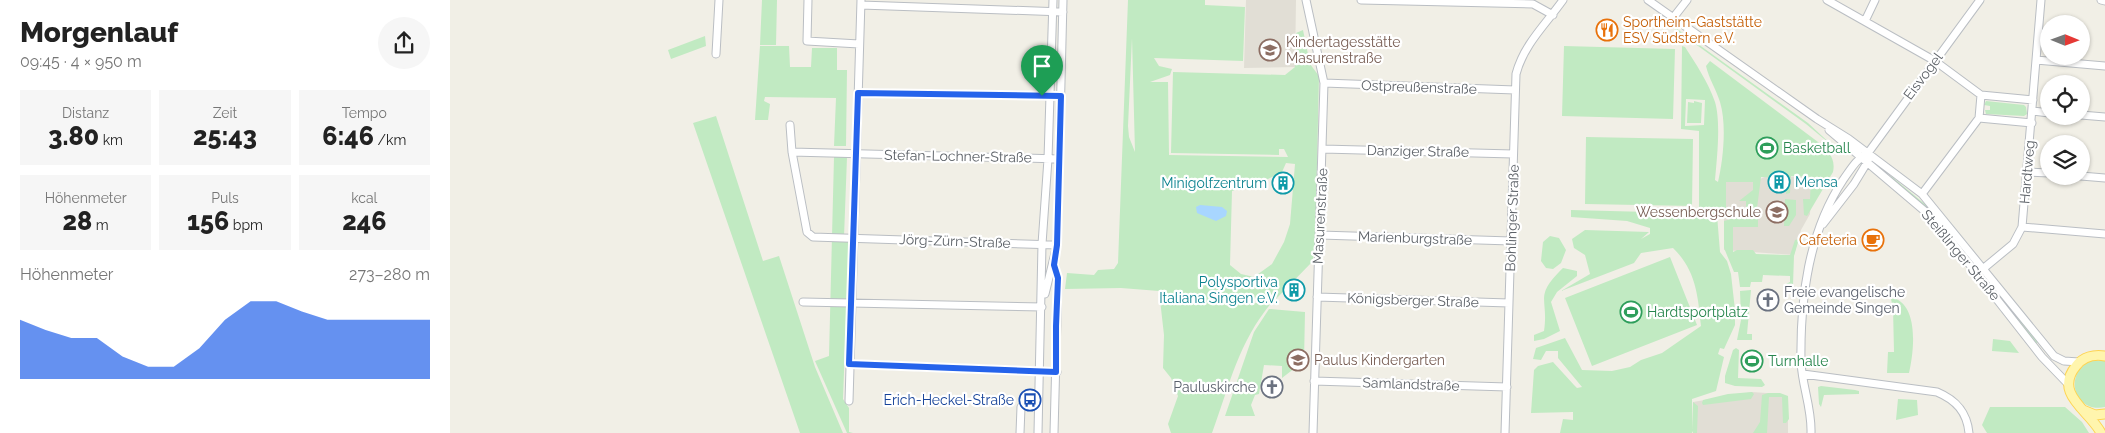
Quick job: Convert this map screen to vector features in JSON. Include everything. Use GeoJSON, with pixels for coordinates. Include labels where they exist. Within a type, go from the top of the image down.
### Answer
{"type":"FeatureCollection","features":[{"type":"Feature","properties":{"kind":"main road"},"geometry":{"type":"LineString","coordinates":[[2101,433],[2073,400],[2069,385],[2070,376],[2080,362],[2094,355],[2104,354]]}},
{"type":"Feature","properties":{"kind":"main road"},"geometry":{"type":"LineString","coordinates":[[2083,410],[2095,415],[2105,414]]}},
{"type":"Feature","properties":{"kind":"street"},"geometry":{"type":"LineString","coordinates":[[716,54],[719,0]]}},
{"type":"Feature","properties":{"kind":"street"},"geometry":{"type":"LineString","coordinates":[[808,0],[807,40],[859,44]]}},
{"type":"Feature","properties":{"kind":"street"},"geometry":{"type":"LineString","coordinates":[[1038,433],[1042,244],[1048,159],[1053,0]]}},
{"type":"Feature","properties":{"kind":"street"},"geometry":{"type":"LineString","coordinates":[[1042,304],[1054,265],[1057,245],[1063,0]]}},
{"type":"Feature","properties":{"kind":"street","name":"Masurenstraße"},"geometry":{"type":"LineString","coordinates":[[1306,0],[1324,83],[1313,433]]}},
{"type":"Feature","properties":{"kind":"street"},"geometry":{"type":"LineString","coordinates":[[1361,0],[1533,4],[1553,14]]}},
{"type":"Feature","properties":{"kind":"street","name":"Bohlinger Straße"},"geometry":{"type":"LineString","coordinates":[[1505,433],[1515,90],[1520,58],[1564,0]]}},
{"type":"Feature","properties":{"kind":"street","name":"Bohlinger Straße"},"geometry":{"type":"LineString","coordinates":[[1553,14],[1569,0]]}},
{"type":"Feature","properties":{"kind":"street","name":"Steißlinger Straße"},"geometry":{"type":"LineString","coordinates":[[1648,0],[1868,153],[1922,194],[2054,356],[2064,361],[2080,362]]}},
{"type":"Feature","properties":{"kind":"street"},"geometry":{"type":"LineString","coordinates":[[1674,18],[1688,0]]}},
{"type":"Feature","properties":{"kind":"street"},"geometry":{"type":"LineString","coordinates":[[1827,0],[1935,61],[1981,95],[2033,100]]}},
{"type":"Feature","properties":{"kind":"street"},"geometry":{"type":"LineString","coordinates":[[1864,20],[1875,0]]}},
{"type":"Feature","properties":{"kind":"street","name":"Eisvogel"},"geometry":{"type":"LineString","coordinates":[[1868,153],[1980,0]]}},
{"type":"Feature","properties":{"kind":"street","name":"Hardtweg"},"geometry":{"type":"LineString","coordinates":[[1984,268],[2013,244],[2022,227],[2041,0]]}},
{"type":"Feature","properties":{"kind":"street"},"geometry":{"type":"LineString","coordinates":[[2101,0],[2105,1]]}},
{"type":"Feature","properties":{"kind":"street"},"geometry":{"type":"LineString","coordinates":[[849,401],[861,2],[1063,12]]}},
{"type":"Feature","properties":{"kind":"street"},"geometry":{"type":"LineString","coordinates":[[2036,60],[2105,66]]}},
{"type":"Feature","properties":{"kind":"street","name":"Ostpreußenstraße"},"geometry":{"type":"LineString","coordinates":[[1324,83],[1515,90]]}},
{"type":"Feature","properties":{"kind":"street"},"geometry":{"type":"LineString","coordinates":[[858,93],[1061,96]]}},
{"type":"Feature","properties":{"kind":"street"},"geometry":{"type":"LineString","coordinates":[[1922,194],[1979,118],[1981,95]]}},
{"type":"Feature","properties":{"kind":"street"},"geometry":{"type":"LineString","coordinates":[[2032,111],[2040,111]]}},
{"type":"Feature","properties":{"kind":"street"},"geometry":{"type":"LineString","coordinates":[[2090,116],[2105,117]]}},
{"type":"Feature","properties":{"kind":"street"},"geometry":{"type":"LineString","coordinates":[[1979,118],[2032,123]]}},
{"type":"Feature","properties":{"kind":"street","name":"Steißlinger Straße"},"geometry":{"type":"LineString","coordinates":[[1818,119],[1859,157],[1934,219],[2042,357],[2069,385]]}},
{"type":"Feature","properties":{"kind":"street","name":"Jörg-Zürn-Straße"},"geometry":{"type":"LineString","coordinates":[[790,126],[792,152],[807,232],[813,237],[1057,245]]}},
{"type":"Feature","properties":{"kind":"street","name":"Danziger Straße"},"geometry":{"type":"LineString","coordinates":[[1323,149],[1513,154]]}},
{"type":"Feature","properties":{"kind":"street","name":"Stefan-Lochner-Straße"},"geometry":{"type":"LineString","coordinates":[[792,152],[1060,159]]}},
{"type":"Feature","properties":{"kind":"street"},"geometry":{"type":"LineString","coordinates":[[1811,433],[1811,413],[1804,374],[1802,342],[1806,286],[1813,244],[1829,202],[1859,157],[1868,153],[1868,163],[1822,224]]}},
{"type":"Feature","properties":{"kind":"street"},"geometry":{"type":"LineString","coordinates":[[2028,172],[2040,173]]}},
{"type":"Feature","properties":{"kind":"street"},"geometry":{"type":"LineString","coordinates":[[2090,177],[2105,178]]}},
{"type":"Feature","properties":{"kind":"street"},"geometry":{"type":"LineString","coordinates":[[2022,227],[2105,234]]}},
{"type":"Feature","properties":{"kind":"street","name":"Marienburgstraße"},"geometry":{"type":"LineString","coordinates":[[1320,234],[1511,241]]}},
{"type":"Feature","properties":{"kind":"street"},"geometry":{"type":"LineString","coordinates":[[1054,265],[1058,278],[1054,433]]}},
{"type":"Feature","properties":{"kind":"street","name":"Königsberger Straße"},"geometry":{"type":"LineString","coordinates":[[1317,297],[1509,303]]}},
{"type":"Feature","properties":{"kind":"street"},"geometry":{"type":"LineString","coordinates":[[803,302],[1042,304]]}},
{"type":"Feature","properties":{"kind":"street"},"geometry":{"type":"LineString","coordinates":[[849,364],[1056,372]]}},
{"type":"Feature","properties":{"kind":"street"},"geometry":{"type":"LineString","coordinates":[[1804,374],[1936,392],[1950,397],[1960,406],[1969,433]]}},
{"type":"Feature","properties":{"kind":"street","name":"Samlandstraße"},"geometry":{"type":"LineString","coordinates":[[1314,381],[1507,387]]}},
{"type":"Feature","properties":{"kind":"street"},"geometry":{"type":"LineString","coordinates":[[1020,433],[1021,407]]}},
{"type":"Feature","properties":{"kind":"shaded area","name":"Kindertagesstätte Masurenstraße"},"geometry":{"type":"Polygon","coordinates":[[[1246,0],[1296,0],[1295,67],[1244,68],[1246,0]]]}},
{"type":"Feature","properties":{"kind":"shaded area"},"geometry":{"type":"Polygon","coordinates":[[[1767,176],[1812,177],[1810,214],[1801,230],[1794,255],[1724,250],[1724,182],[1753,182],[1767,176]]]}},
{"type":"Feature","properties":{"kind":"shaded area"},"geometry":{"type":"Polygon","coordinates":[[[1752,392],[1780,394],[1788,404],[1788,433],[1693,433],[1693,402],[1752,392]]]}},
{"type":"Feature","properties":{"kind":"green space"},"geometry":{"type":"Polygon","coordinates":[[[762,0],[777,0],[776,45],[760,45],[762,0]]]}},
{"type":"Feature","properties":{"kind":"green space"},"geometry":{"type":"Polygon","coordinates":[[[1128,0],[1205,0],[1205,5],[1245,7],[1243,61],[1154,58],[1159,66],[1172,69],[1170,75],[1150,82],[1168,82],[1169,155],[1288,157],[1284,149],[1279,149],[1279,155],[1171,153],[1173,72],[1285,75],[1295,67],[1296,33],[1303,30],[1310,64],[1319,76],[1315,252],[1312,262],[1275,300],[1260,298],[1236,300],[1241,304],[1272,302],[1260,317],[1236,364],[1212,433],[1171,433],[1168,424],[1178,396],[1171,378],[1163,368],[1164,335],[1159,291],[1121,288],[1065,289],[1067,273],[1094,275],[1098,270],[1114,269],[1118,263],[1128,0]],[[1132,38],[1128,126],[1129,137],[1135,152],[1132,38]],[[1286,163],[1282,172],[1262,182],[1232,191],[1230,265],[1241,274],[1254,277],[1272,264],[1284,242],[1290,224],[1295,164],[1286,163]]]}},
{"type":"Feature","properties":{"kind":"green space"},"geometry":{"type":"Polygon","coordinates":[[[1659,16],[1808,123],[1835,148],[1806,124],[1659,16]]]}},
{"type":"Feature","properties":{"kind":"green space"},"geometry":{"type":"Polygon","coordinates":[[[705,36],[706,46],[671,59],[668,50],[705,36]]]}},
{"type":"Feature","properties":{"kind":"green space"},"geometry":{"type":"Polygon","coordinates":[[[760,46],[789,46],[790,67],[811,67],[812,48],[837,48],[837,70],[847,70],[846,146],[834,146],[836,98],[765,97],[764,101],[770,104],[768,120],[755,120],[760,46]]]}},
{"type":"Feature","properties":{"kind":"green space"},"geometry":{"type":"Polygon","coordinates":[[[1564,46],[1675,49],[1673,119],[1562,116],[1564,46]]]}},
{"type":"Feature","properties":{"kind":"green space"},"geometry":{"type":"Polygon","coordinates":[[[1682,46],[1685,47],[1702,73],[1717,110],[1718,130],[1715,180],[1718,182],[1724,143],[1720,102],[1706,66],[1710,61],[1818,142],[1832,159],[1833,172],[1807,216],[1804,215],[1803,199],[1810,199],[1811,177],[1791,176],[1790,193],[1786,194],[1787,178],[1761,177],[1757,208],[1746,209],[1746,201],[1739,201],[1753,190],[1753,182],[1726,182],[1726,208],[1717,215],[1720,252],[1727,261],[1731,274],[1735,325],[1724,349],[1720,348],[1718,354],[1724,357],[1716,391],[1692,399],[1692,430],[1693,402],[1698,406],[1697,433],[1692,431],[1692,433],[1560,433],[1563,419],[1573,420],[1573,412],[1531,413],[1534,370],[1538,366],[1553,362],[1577,388],[1582,387],[1558,358],[1558,351],[1546,351],[1541,360],[1533,359],[1536,348],[1565,338],[1582,370],[1612,371],[1630,367],[1641,360],[1662,353],[1701,326],[1699,304],[1691,274],[1681,256],[1673,248],[1641,253],[1634,263],[1561,291],[1590,274],[1585,255],[1574,248],[1572,239],[1585,230],[1649,232],[1641,239],[1650,234],[1650,228],[1627,221],[1571,217],[1571,210],[1688,213],[1699,209],[1699,131],[1681,129],[1682,46]],[[1686,99],[1685,126],[1704,125],[1705,100],[1686,99]]]}},
{"type":"Feature","properties":{"kind":"green space"},"geometry":{"type":"Polygon","coordinates":[[[1694,101],[1702,103],[1701,123],[1687,123],[1688,102],[1694,103],[1694,101]]]}},
{"type":"Feature","properties":{"kind":"green space"},"geometry":{"type":"Polygon","coordinates":[[[1986,101],[2024,105],[2027,114],[2024,116],[1986,114],[1985,110],[1990,110],[1990,106],[1984,105],[1986,101]]]}},
{"type":"Feature","properties":{"kind":"green space"},"geometry":{"type":"Polygon","coordinates":[[[716,116],[763,261],[779,256],[815,367],[843,433],[800,433],[693,123],[716,116]]]}},
{"type":"Feature","properties":{"kind":"green space"},"geometry":{"type":"Polygon","coordinates":[[[1586,137],[1693,139],[1692,206],[1585,204],[1586,137]]]}},
{"type":"Feature","properties":{"kind":"green space"},"geometry":{"type":"Polygon","coordinates":[[[834,157],[847,157],[844,237],[849,238],[843,399],[849,408],[849,432],[853,433],[847,433],[815,361],[829,356],[834,157]]]}},
{"type":"Feature","properties":{"kind":"green space"},"geometry":{"type":"Polygon","coordinates":[[[1891,176],[1932,210],[2038,342],[2035,344],[1936,217],[1890,179],[1891,176]]]}},
{"type":"Feature","properties":{"kind":"green space"},"geometry":{"type":"Polygon","coordinates":[[[1785,199],[1796,200],[1796,215],[1789,226],[1784,226],[1785,199]]]}},
{"type":"Feature","properties":{"kind":"green space"},"geometry":{"type":"Polygon","coordinates":[[[1738,217],[1758,218],[1758,227],[1733,227],[1733,252],[1737,250],[1753,250],[1756,254],[1790,255],[1795,240],[1799,239],[1794,256],[1793,285],[1784,285],[1790,282],[1790,276],[1763,275],[1762,282],[1751,282],[1750,287],[1740,287],[1738,272],[1734,272],[1724,248],[1724,221],[1738,217]]]}},
{"type":"Feature","properties":{"kind":"green space"},"geometry":{"type":"Polygon","coordinates":[[[1550,236],[1559,238],[1566,250],[1561,263],[1553,269],[1546,268],[1541,261],[1543,242],[1550,236]]]}},
{"type":"Feature","properties":{"kind":"green space","name":"Hardtsportplatz"},"geometry":{"type":"Polygon","coordinates":[[[1670,257],[1697,325],[1592,366],[1565,298],[1670,257]]]}},
{"type":"Feature","properties":{"kind":"green space"},"geometry":{"type":"Polygon","coordinates":[[[1563,268],[1577,271],[1577,276],[1557,292],[1551,302],[1560,331],[1544,339],[1534,341],[1534,335],[1544,331],[1545,292],[1548,285],[1563,268]]]}},
{"type":"Feature","properties":{"kind":"green space"},"geometry":{"type":"Polygon","coordinates":[[[1751,290],[1747,334],[1752,334],[1752,340],[1737,340],[1741,320],[1740,291],[1751,290]]]}},
{"type":"Feature","properties":{"kind":"green space"},"geometry":{"type":"Polygon","coordinates":[[[1894,298],[1908,310],[1911,320],[1913,342],[1909,373],[1887,373],[1888,352],[1894,352],[1891,299],[1894,298]]]}},
{"type":"Feature","properties":{"kind":"green space"},"geometry":{"type":"Polygon","coordinates":[[[1269,309],[1305,312],[1304,361],[1282,378],[1282,366],[1264,365],[1259,394],[1255,395],[1251,405],[1255,416],[1225,416],[1254,332],[1269,309]]]}},
{"type":"Feature","properties":{"kind":"green space"},"geometry":{"type":"Polygon","coordinates":[[[1993,339],[2010,341],[2019,353],[1992,351],[1993,339]]]}},
{"type":"Feature","properties":{"kind":"green space"},"geometry":{"type":"Polygon","coordinates":[[[1736,348],[1739,350],[1738,378],[1761,379],[1765,385],[1762,387],[1735,386],[1725,383],[1725,376],[1733,350],[1736,348]]]}},
{"type":"Feature","properties":{"kind":"green space"},"geometry":{"type":"Polygon","coordinates":[[[2092,360],[2105,361],[2105,407],[2094,408],[2086,404],[2079,399],[2076,391],[2075,382],[2077,374],[2083,366],[2092,360]]]}},
{"type":"Feature","properties":{"kind":"green space"},"geometry":{"type":"Polygon","coordinates":[[[1818,387],[1855,390],[1859,391],[1859,394],[1824,395],[1821,407],[1819,404],[1818,387]]]}},
{"type":"Feature","properties":{"kind":"green space"},"geometry":{"type":"Polygon","coordinates":[[[1752,392],[1754,394],[1751,399],[1703,405],[1702,403],[1703,400],[1728,394],[1752,392]]]}},
{"type":"Feature","properties":{"kind":"green space"},"geometry":{"type":"Polygon","coordinates":[[[1780,393],[1788,396],[1789,419],[1786,423],[1783,423],[1782,397],[1769,397],[1767,433],[1753,433],[1760,422],[1762,395],[1780,393]]]}},
{"type":"Feature","properties":{"kind":"green space"},"geometry":{"type":"Polygon","coordinates":[[[1898,399],[1917,400],[1918,415],[1896,420],[1898,399]]]}},
{"type":"Feature","properties":{"kind":"green space"},"geometry":{"type":"Polygon","coordinates":[[[1990,407],[2065,407],[2082,422],[2089,433],[1987,433],[1982,425],[1990,407]]]}},
{"type":"Feature","properties":{"kind":"water"},"geometry":{"type":"Polygon","coordinates":[[[1200,205],[1222,207],[1227,211],[1226,216],[1216,221],[1197,213],[1196,207],[1200,205]]]}},
{"type":"Feature","properties":{"kind":"place","name":"Sportheim-Gaststätte ESV Südstern e.V."},"geometry":{"type":"Point","coordinates":[1607,30]}},
{"type":"Feature","properties":{"kind":"place","name":"Kindertagesstätte Masurenstraße"},"geometry":{"type":"Point","coordinates":[1270,50]}},
{"type":"Feature","properties":{"kind":"place","name":"Basketball"},"geometry":{"type":"Point","coordinates":[1767,148]}},
{"type":"Feature","properties":{"kind":"place","name":"Mensa"},"geometry":{"type":"Point","coordinates":[1779,182]}},
{"type":"Feature","properties":{"kind":"place","name":"Minigolfzentrum"},"geometry":{"type":"Point","coordinates":[1283,183]}},
{"type":"Feature","properties":{"kind":"place","name":"Wessenbergschule"},"geometry":{"type":"Point","coordinates":[1777,212]}},
{"type":"Feature","properties":{"kind":"place","name":"Cafeteria"},"geometry":{"type":"Point","coordinates":[1873,240]}},
{"type":"Feature","properties":{"kind":"place","name":"Polysportiva Italiana Singen e.V."},"geometry":{"type":"Point","coordinates":[1294,290]}},
{"type":"Feature","properties":{"kind":"place","name":"Freie evangelische Gemeinde Singen"},"geometry":{"type":"Point","coordinates":[1768,300]}},
{"type":"Feature","properties":{"kind":"place","name":"Hardtsportplatz"},"geometry":{"type":"Point","coordinates":[1631,312]}},
{"type":"Feature","properties":{"kind":"place","name":"Paulus Kindergarten"},"geometry":{"type":"Point","coordinates":[1298,360]}},
{"type":"Feature","properties":{"kind":"place","name":"Turnhalle"},"geometry":{"type":"Point","coordinates":[1752,361]}},
{"type":"Feature","properties":{"kind":"place","name":"Pauluskirche"},"geometry":{"type":"Point","coordinates":[1272,387]}},
{"type":"Feature","properties":{"kind":"place","name":"Erich-Heckel-Straße"},"geometry":{"type":"Point","coordinates":[1030,400]}},
{"type":"Feature","properties":{"kind":"route"},"geometry":{"type":"LineString","coordinates":[[858,93],[1042,96],[1061,96],[1057,245],[1054,265],[1058,278],[1056,336],[1058,352],[1056,372],[849,364],[858,93]]}}]}
